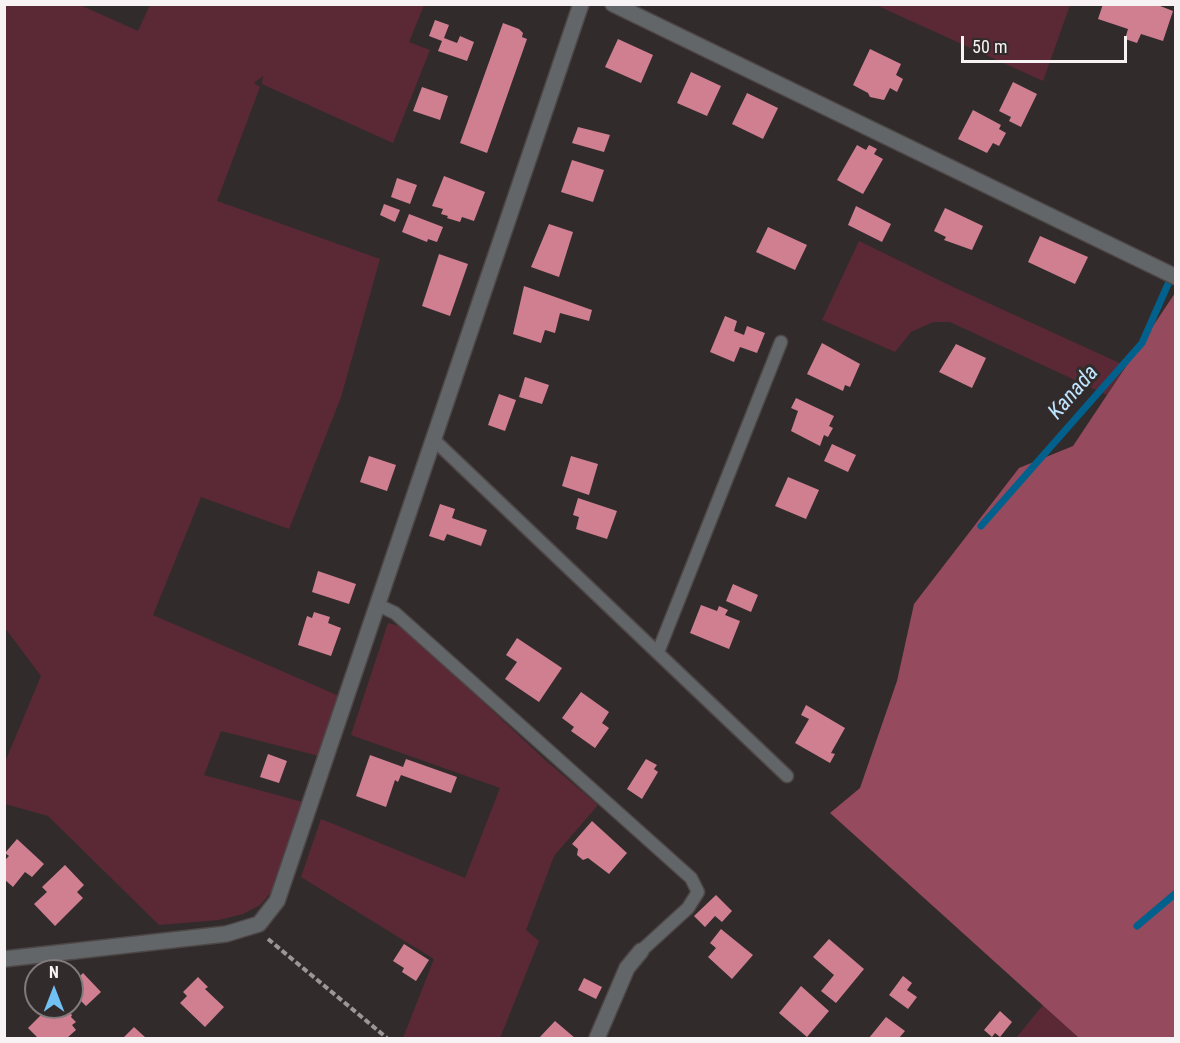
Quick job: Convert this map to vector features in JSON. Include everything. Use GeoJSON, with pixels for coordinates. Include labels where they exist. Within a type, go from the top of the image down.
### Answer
{"type":"FeatureCollection","features":[{"type":"Feature","properties":{"kind":"street"},"geometry":{"type":"LineString","coordinates":[[4,958],[226,934],[259,924],[277,901],[581,4]]}},
{"type":"Feature","properties":{"kind":"street"},"geometry":{"type":"LineString","coordinates":[[613,4],[1176,277]]}},
{"type":"Feature","properties":{"kind":"street"},"geometry":{"type":"LineString","coordinates":[[597,1038],[627,968],[641,951]]}},
{"type":"Feature","properties":{"kind":"lane"},"geometry":{"type":"LineString","coordinates":[[658,652],[781,342]]}},
{"type":"Feature","properties":{"kind":"lane"},"geometry":{"type":"LineString","coordinates":[[434,440],[787,776]]}},
{"type":"Feature","properties":{"kind":"lane"},"geometry":{"type":"LineString","coordinates":[[378,605],[395,613],[691,878],[698,892],[688,908],[641,951]]}},
{"type":"Feature","properties":{"kind":"path"},"geometry":{"type":"LineString","coordinates":[[259,924],[267,939],[387,1038]]}},
{"type":"Feature","properties":{"kind":"shaded area"},"geometry":{"type":"Polygon","coordinates":[[[5,5],[80,5],[138,31],[150,5],[424,5],[409,42],[430,50],[393,143],[262,84],[263,76],[254,83],[260,87],[217,201],[380,259],[341,397],[289,529],[201,497],[153,615],[339,696],[319,756],[221,731],[204,775],[306,803],[273,890],[260,905],[243,914],[219,920],[159,925],[48,816],[5,804],[5,762],[41,676],[5,628],[5,5]]]}},
{"type":"Feature","properties":{"kind":"shaded area"},"geometry":{"type":"Polygon","coordinates":[[[876,5],[1070,5],[1043,81],[876,5]]]}},
{"type":"Feature","properties":{"kind":"shaded area"},"geometry":{"type":"Polygon","coordinates":[[[859,241],[1126,366],[1107,395],[950,322],[933,322],[911,332],[895,352],[822,320],[859,241]]]}},
{"type":"Feature","properties":{"kind":"shaded area"},"geometry":{"type":"Polygon","coordinates":[[[1175,293],[1175,1038],[1079,1038],[830,813],[860,788],[897,681],[914,604],[1019,468],[1073,446],[1175,293]]]}},
{"type":"Feature","properties":{"kind":"shaded area"},"geometry":{"type":"Polygon","coordinates":[[[388,623],[403,627],[544,759],[598,805],[554,856],[526,930],[539,941],[500,1038],[403,1038],[434,959],[301,877],[321,819],[465,878],[500,788],[351,735],[388,623]]]}},
{"type":"Feature","properties":{"kind":"shaded area"},"geometry":{"type":"Polygon","coordinates":[[[1043,1005],[1079,1038],[1016,1038],[1043,1005]]]}},
{"type":"Feature","properties":{"kind":"building"},"geometry":{"type":"Polygon","coordinates":[[[1103,4],[1155,4],[1173,11],[1163,41],[1141,34],[1137,43],[1125,39],[1128,29],[1098,19],[1103,4]]]}},
{"type":"Feature","properties":{"kind":"building"},"geometry":{"type":"Polygon","coordinates":[[[435,20],[449,25],[444,38],[457,43],[460,36],[474,42],[467,61],[438,51],[442,41],[429,36],[435,20]]]}},
{"type":"Feature","properties":{"kind":"building"},"geometry":{"type":"Polygon","coordinates":[[[503,23],[519,29],[523,33],[522,37],[527,39],[487,153],[460,143],[503,23]]]}},
{"type":"Feature","properties":{"kind":"building"},"geometry":{"type":"Polygon","coordinates":[[[618,39],[653,55],[641,83],[605,67],[618,39]]]}},
{"type":"Feature","properties":{"kind":"building"},"geometry":{"type":"Polygon","coordinates":[[[870,49],[901,64],[896,75],[903,79],[897,92],[890,88],[884,100],[870,97],[868,93],[853,85],[870,49]]]}},
{"type":"Feature","properties":{"kind":"building"},"geometry":{"type":"Polygon","coordinates":[[[691,72],[721,86],[707,116],[677,103],[691,72]]]}},
{"type":"Feature","properties":{"kind":"building"},"geometry":{"type":"Polygon","coordinates":[[[1013,82],[1037,94],[1021,127],[1009,121],[1011,117],[999,111],[1013,82]]]}},
{"type":"Feature","properties":{"kind":"building"},"geometry":{"type":"Polygon","coordinates":[[[422,87],[448,96],[440,120],[413,111],[422,87]]]}},
{"type":"Feature","properties":{"kind":"building"},"geometry":{"type":"Polygon","coordinates":[[[747,93],[778,108],[763,139],[732,124],[747,93]]]}},
{"type":"Feature","properties":{"kind":"building"},"geometry":{"type":"Polygon","coordinates":[[[973,110],[1001,125],[999,129],[1006,133],[999,146],[993,143],[987,153],[958,139],[973,110]]]}},
{"type":"Feature","properties":{"kind":"building"},"geometry":{"type":"Polygon","coordinates":[[[578,127],[610,135],[604,152],[572,143],[578,127]]]}},
{"type":"Feature","properties":{"kind":"building"},"geometry":{"type":"Polygon","coordinates":[[[857,145],[866,150],[869,145],[877,149],[874,154],[883,159],[863,194],[837,180],[857,145]]]}},
{"type":"Feature","properties":{"kind":"building"},"geometry":{"type":"Polygon","coordinates":[[[572,160],[604,170],[593,202],[561,192],[572,160]]]}},
{"type":"Feature","properties":{"kind":"building"},"geometry":{"type":"Polygon","coordinates":[[[444,176],[485,192],[474,221],[462,217],[460,222],[447,218],[448,216],[441,214],[443,209],[432,206],[444,176]]]}},
{"type":"Feature","properties":{"kind":"building"},"geometry":{"type":"Polygon","coordinates":[[[397,178],[417,185],[410,204],[391,197],[397,178]]]}},
{"type":"Feature","properties":{"kind":"building"},"geometry":{"type":"Polygon","coordinates":[[[384,204],[400,210],[395,222],[380,215],[384,204]]]}},
{"type":"Feature","properties":{"kind":"building"},"geometry":{"type":"Polygon","coordinates":[[[856,206],[891,224],[882,242],[848,225],[856,206]]]}},
{"type":"Feature","properties":{"kind":"building"},"geometry":{"type":"Polygon","coordinates":[[[945,208],[983,226],[972,250],[944,240],[946,237],[934,231],[945,208]]]}},
{"type":"Feature","properties":{"kind":"building"},"geometry":{"type":"Polygon","coordinates":[[[409,214],[443,227],[437,242],[428,239],[427,242],[402,232],[409,214]]]}},
{"type":"Feature","properties":{"kind":"building"},"geometry":{"type":"Polygon","coordinates":[[[549,224],[573,232],[559,277],[531,267],[549,224]]]}},
{"type":"Feature","properties":{"kind":"building"},"geometry":{"type":"Polygon","coordinates":[[[768,227],[807,245],[795,270],[756,252],[768,227]]]}},
{"type":"Feature","properties":{"kind":"building"},"geometry":{"type":"Polygon","coordinates":[[[1040,236],[1088,257],[1075,284],[1028,262],[1040,236]]]}},
{"type":"Feature","properties":{"kind":"building"},"geometry":{"type":"Polygon","coordinates":[[[439,254],[468,264],[450,316],[422,306],[439,254]]]}},
{"type":"Feature","properties":{"kind":"building"},"geometry":{"type":"Polygon","coordinates":[[[524,286],[592,310],[589,321],[560,313],[555,333],[545,330],[541,343],[513,334],[524,286]]]}},
{"type":"Feature","properties":{"kind":"building"},"geometry":{"type":"Polygon","coordinates":[[[725,316],[737,321],[734,331],[744,335],[747,326],[765,333],[757,353],[740,347],[734,362],[710,352],[725,316]]]}},
{"type":"Feature","properties":{"kind":"building"},"geometry":{"type":"Polygon","coordinates":[[[822,343],[860,364],[850,387],[845,385],[843,391],[807,374],[822,343]]]}},
{"type":"Feature","properties":{"kind":"building"},"geometry":{"type":"Polygon","coordinates":[[[956,344],[986,358],[972,388],[939,372],[956,344]]]}},
{"type":"Feature","properties":{"kind":"building"},"geometry":{"type":"Polygon","coordinates":[[[525,377],[549,385],[542,404],[519,397],[525,377]]]}},
{"type":"Feature","properties":{"kind":"building"},"geometry":{"type":"Polygon","coordinates":[[[499,394],[516,400],[505,431],[488,425],[499,394]]]}},
{"type":"Feature","properties":{"kind":"building"},"geometry":{"type":"Polygon","coordinates":[[[796,398],[834,416],[829,426],[833,428],[828,437],[824,435],[820,446],[791,431],[798,411],[791,408],[796,398]]]}},
{"type":"Feature","properties":{"kind":"building"},"geometry":{"type":"Polygon","coordinates":[[[832,444],[856,455],[848,472],[824,461],[832,444]]]}},
{"type":"Feature","properties":{"kind":"building"},"geometry":{"type":"Polygon","coordinates":[[[369,456],[396,465],[387,491],[360,482],[369,456]]]}},
{"type":"Feature","properties":{"kind":"building"},"geometry":{"type":"Polygon","coordinates":[[[571,456],[598,464],[589,495],[562,486],[571,456]]]}},
{"type":"Feature","properties":{"kind":"building"},"geometry":{"type":"Polygon","coordinates":[[[788,477],[819,490],[806,519],[775,506],[788,477]]]}},
{"type":"Feature","properties":{"kind":"building"},"geometry":{"type":"Polygon","coordinates":[[[578,498],[617,511],[607,539],[576,529],[579,517],[573,515],[578,498]]]}},
{"type":"Feature","properties":{"kind":"building"},"geometry":{"type":"Polygon","coordinates":[[[440,504],[455,509],[452,518],[487,530],[481,546],[447,534],[444,541],[429,536],[440,504]]]}},
{"type":"Feature","properties":{"kind":"building"},"geometry":{"type":"Polygon","coordinates":[[[318,571],[356,584],[349,604],[312,592],[318,571]]]}},
{"type":"Feature","properties":{"kind":"building"},"geometry":{"type":"Polygon","coordinates":[[[733,584],[758,595],[751,612],[726,601],[733,584]]]}},
{"type":"Feature","properties":{"kind":"building"},"geometry":{"type":"Polygon","coordinates":[[[701,605],[717,611],[719,606],[728,610],[725,615],[740,621],[729,649],[690,633],[701,605]]]}},
{"type":"Feature","properties":{"kind":"building"},"geometry":{"type":"Polygon","coordinates":[[[314,612],[330,617],[328,623],[341,628],[331,656],[298,645],[307,616],[312,618],[314,612]]]}},
{"type":"Feature","properties":{"kind":"building"},"geometry":{"type":"Polygon","coordinates":[[[517,638],[562,668],[539,702],[505,679],[517,662],[506,655],[517,638]]]}},
{"type":"Feature","properties":{"kind":"building"},"geometry":{"type":"Polygon","coordinates":[[[581,692],[609,712],[602,723],[609,728],[595,748],[571,731],[574,727],[562,718],[581,692]]]}},
{"type":"Feature","properties":{"kind":"building"},"geometry":{"type":"Polygon","coordinates":[[[806,705],[845,728],[831,753],[835,754],[830,763],[795,743],[809,719],[801,715],[806,705]]]}},
{"type":"Feature","properties":{"kind":"building"},"geometry":{"type":"Polygon","coordinates":[[[268,754],[287,761],[279,783],[260,777],[268,754]]]}},
{"type":"Feature","properties":{"kind":"building"},"geometry":{"type":"Polygon","coordinates":[[[370,755],[403,767],[406,759],[457,777],[451,793],[401,775],[398,782],[395,780],[386,807],[356,796],[370,755]]]}},
{"type":"Feature","properties":{"kind":"building"},"geometry":{"type":"Polygon","coordinates":[[[646,759],[657,765],[654,769],[658,772],[642,799],[627,789],[646,759]]]}},
{"type":"Feature","properties":{"kind":"building"},"geometry":{"type":"Polygon","coordinates":[[[592,821],[627,853],[609,874],[588,858],[583,860],[577,855],[578,849],[572,844],[592,821]]]}},
{"type":"Feature","properties":{"kind":"building"},"geometry":{"type":"Polygon","coordinates":[[[17,839],[44,864],[32,877],[25,872],[13,887],[4,879],[4,861],[9,856],[5,853],[17,839]]]}},
{"type":"Feature","properties":{"kind":"building"},"geometry":{"type":"Polygon","coordinates":[[[65,865],[84,885],[77,892],[83,898],[55,926],[34,904],[47,892],[42,887],[65,865]]]}},
{"type":"Feature","properties":{"kind":"building"},"geometry":{"type":"Polygon","coordinates":[[[716,895],[732,911],[722,922],[715,916],[705,927],[694,916],[716,895]]]}},
{"type":"Feature","properties":{"kind":"building"},"geometry":{"type":"Polygon","coordinates":[[[721,929],[753,955],[732,979],[708,957],[716,948],[710,943],[721,929]]]}},
{"type":"Feature","properties":{"kind":"building"},"geometry":{"type":"Polygon","coordinates":[[[829,939],[864,969],[836,1003],[821,991],[834,975],[813,957],[829,939]]]}},
{"type":"Feature","properties":{"kind":"building"},"geometry":{"type":"Polygon","coordinates":[[[404,944],[429,960],[416,981],[402,972],[404,968],[393,961],[404,944]]]}},
{"type":"Feature","properties":{"kind":"building"},"geometry":{"type":"Polygon","coordinates":[[[84,974],[101,992],[86,1006],[84,1004],[84,974]]]}},
{"type":"Feature","properties":{"kind":"building"},"geometry":{"type":"Polygon","coordinates":[[[903,976],[912,983],[907,990],[917,997],[908,1009],[889,995],[903,976]]]}},
{"type":"Feature","properties":{"kind":"building"},"geometry":{"type":"Polygon","coordinates":[[[198,977],[208,987],[205,989],[224,1007],[205,1027],[180,1003],[187,996],[183,992],[198,977]]]}},
{"type":"Feature","properties":{"kind":"building"},"geometry":{"type":"Polygon","coordinates":[[[584,978],[602,987],[596,999],[578,990],[584,978]]]}},
{"type":"Feature","properties":{"kind":"building"},"geometry":{"type":"Polygon","coordinates":[[[801,986],[829,1011],[807,1037],[779,1013],[801,986]]]}},
{"type":"Feature","properties":{"kind":"building"},"geometry":{"type":"Polygon","coordinates":[[[1000,1011],[1012,1022],[1000,1037],[995,1033],[992,1037],[984,1030],[1000,1011]]]}},
{"type":"Feature","properties":{"kind":"building"},"geometry":{"type":"Polygon","coordinates":[[[886,1017],[905,1031],[899,1038],[869,1038],[886,1017]]]}},
{"type":"Feature","properties":{"kind":"building"},"geometry":{"type":"Polygon","coordinates":[[[37,1019],[73,1019],[76,1022],[72,1025],[76,1030],[67,1038],[38,1038],[28,1028],[37,1019]]]}},
{"type":"Feature","properties":{"kind":"building"},"geometry":{"type":"Polygon","coordinates":[[[555,1021],[575,1038],[539,1038],[555,1021]]]}},
{"type":"Feature","properties":{"kind":"building"},"geometry":{"type":"Polygon","coordinates":[[[134,1027],[146,1038],[123,1038],[134,1027]]]}},
{"type":"Feature","properties":{"kind":"waterway","name":"Kanada"},"geometry":{"type":"LineString","coordinates":[[981,526],[1142,343],[1172,275]]}},
{"type":"Feature","properties":{"kind":"waterway"},"geometry":{"type":"LineString","coordinates":[[1137,926],[1176,893]]}}]}
